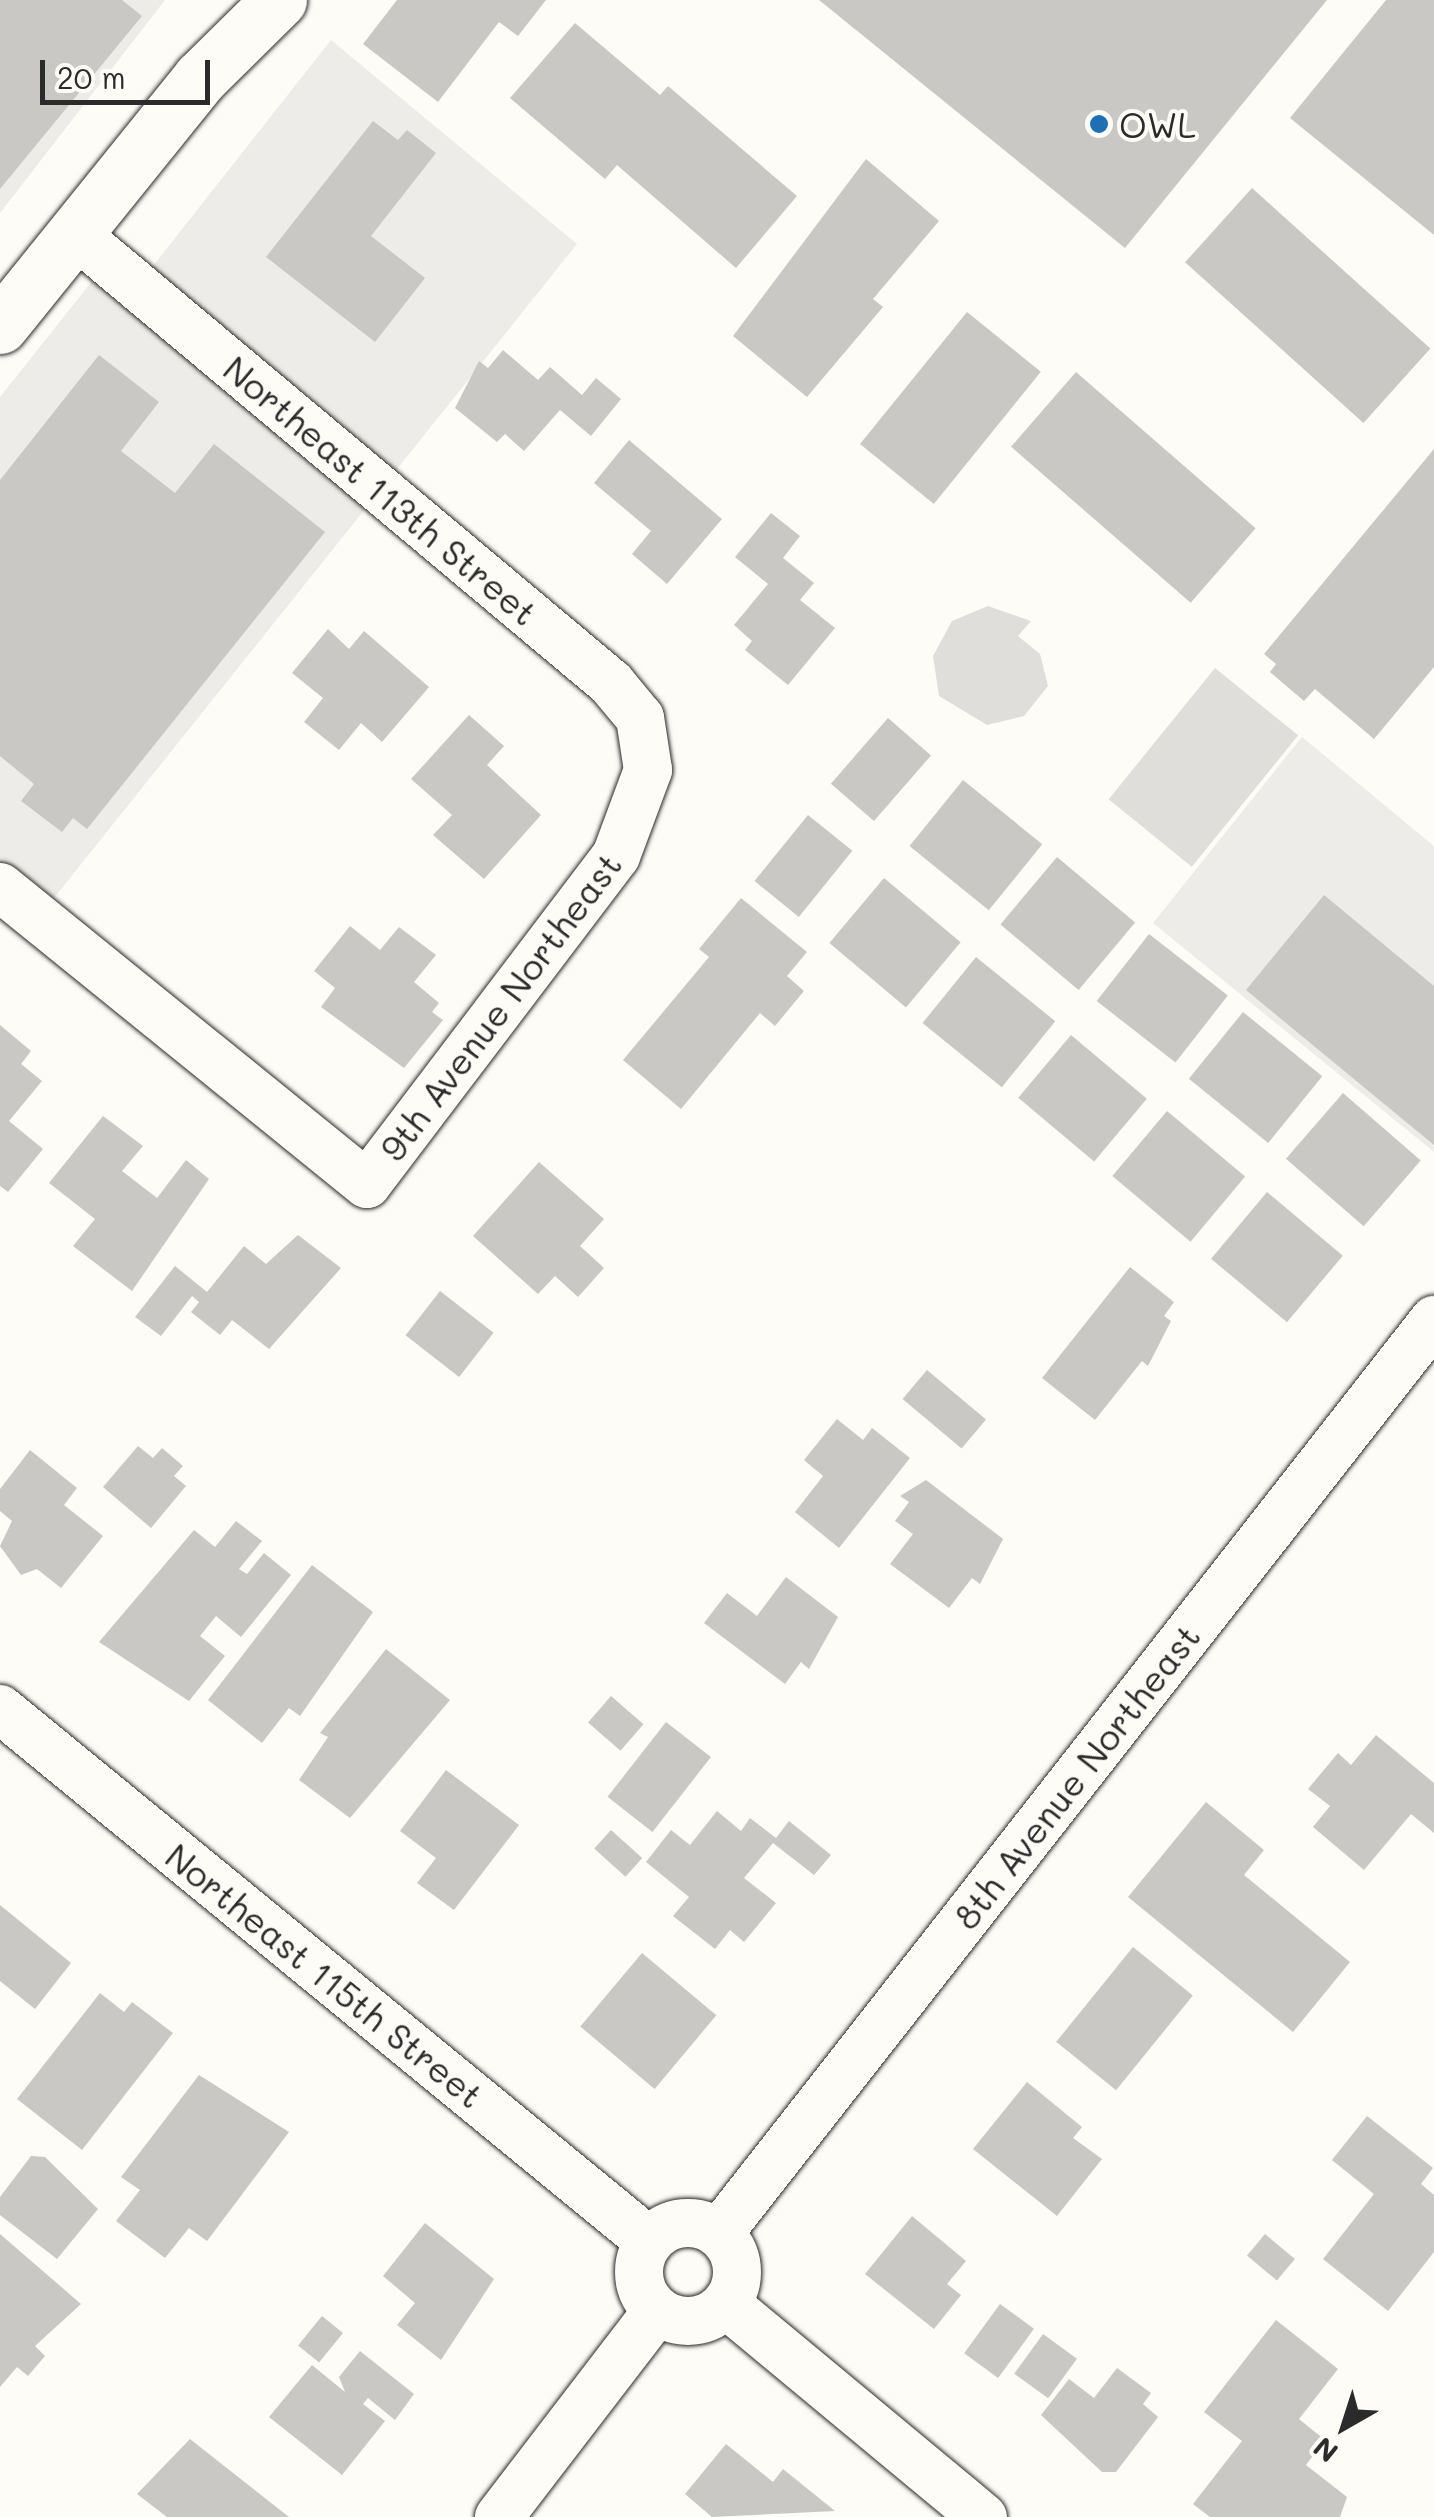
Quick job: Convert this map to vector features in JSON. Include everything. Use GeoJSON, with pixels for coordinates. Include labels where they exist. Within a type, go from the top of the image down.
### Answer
{"type":"FeatureCollection","features":[{"type":"Feature","properties":{"kind":"street"},"geometry":{"type":"LineString","coordinates":[[200,78],[235,0]]}},
{"type":"Feature","properties":{"kind":"street"},"geometry":{"type":"LineString","coordinates":[[0,326],[200,78],[279,0]]}},
{"type":"Feature","properties":{"kind":"street","name":"Northeast 113th Street"},"geometry":{"type":"LineString","coordinates":[[74,234],[611,683],[640,718],[648,770]]}},
{"type":"Feature","properties":{"kind":"street","name":"9th Avenue Northeast"},"geometry":{"type":"LineString","coordinates":[[0,887],[367,1184],[616,856],[648,770]]}},
{"type":"Feature","properties":{"kind":"street","name":"8th Avenue Northeast"},"geometry":{"type":"LineString","coordinates":[[718,2233],[1434,1320]]}},
{"type":"Feature","properties":{"kind":"street","name":"Northeast 115th Street"},"geometry":{"type":"LineString","coordinates":[[8,1733],[649,2241]]}},
{"type":"Feature","properties":{"kind":"street"},"geometry":{"type":"LineString","coordinates":[[682,2223],[718,2233],[737,2268],[726,2304],[700,2320],[658,2311],[640,2285],[649,2241],[682,2223]]}},
{"type":"Feature","properties":{"kind":"street"},"geometry":{"type":"LineString","coordinates":[[726,2304],[983,2517]]}},
{"type":"Feature","properties":{"kind":"street"},"geometry":{"type":"LineString","coordinates":[[499,2517],[658,2311]]}},
{"type":"Feature","properties":{"kind":"shaded area"},"geometry":{"type":"Polygon","coordinates":[[[0,0],[165,0],[0,213],[0,0]]]}},
{"type":"Feature","properties":{"kind":"shaded area"},"geometry":{"type":"Polygon","coordinates":[[[331,40],[577,244],[38,918],[0,887],[0,397],[108,261],[138,285],[331,40]]]}},
{"type":"Feature","properties":{"kind":"shaded area"},"geometry":{"type":"Polygon","coordinates":[[[988,606],[1031,621],[1018,636],[1040,654],[1048,686],[1024,716],[987,725],[939,696],[933,656],[952,621],[988,606]]]}},
{"type":"Feature","properties":{"kind":"shaded area"},"geometry":{"type":"Polygon","coordinates":[[[1215,668],[1298,735],[1192,867],[1109,799],[1215,668]]]}},
{"type":"Feature","properties":{"kind":"shaded area"},"geometry":{"type":"Polygon","coordinates":[[[1302,737],[1434,846],[1434,1152],[1153,923],[1302,737]]]}},
{"type":"Feature","properties":{"kind":"building"},"geometry":{"type":"Polygon","coordinates":[[[0,0],[122,0],[142,16],[0,189],[0,0]]]}},
{"type":"Feature","properties":{"kind":"building"},"geometry":{"type":"Polygon","coordinates":[[[397,0],[546,0],[518,36],[499,22],[438,102],[363,44],[397,0]]]}},
{"type":"Feature","properties":{"kind":"building","name":"OWL"},"geometry":{"type":"Polygon","coordinates":[[[819,0],[1327,0],[1125,248],[819,0]]]}},
{"type":"Feature","properties":{"kind":"building"},"geometry":{"type":"Polygon","coordinates":[[[1386,0],[1434,0],[1434,235],[1290,118],[1386,0]]]}},
{"type":"Feature","properties":{"kind":"building"},"geometry":{"type":"Polygon","coordinates":[[[575,23],[660,95],[668,86],[797,196],[736,268],[617,165],[605,179],[510,98],[575,23]]]}},
{"type":"Feature","properties":{"kind":"building"},"geometry":{"type":"Polygon","coordinates":[[[373,121],[398,140],[407,130],[436,153],[371,236],[425,278],[375,342],[266,257],[373,121]]]}},
{"type":"Feature","properties":{"kind":"building"},"geometry":{"type":"Polygon","coordinates":[[[866,159],[939,221],[873,299],[883,307],[807,397],[733,336],[866,159]]]}},
{"type":"Feature","properties":{"kind":"building"},"geometry":{"type":"Polygon","coordinates":[[[1252,188],[1430,349],[1363,423],[1185,262],[1252,188]]]}},
{"type":"Feature","properties":{"kind":"building"},"geometry":{"type":"Polygon","coordinates":[[[967,312],[1041,372],[934,504],[860,444],[967,312]]]}},
{"type":"Feature","properties":{"kind":"building"},"geometry":{"type":"Polygon","coordinates":[[[503,350],[538,380],[550,367],[582,395],[596,378],[621,399],[591,436],[560,410],[524,451],[505,434],[497,442],[455,408],[479,361],[488,368],[503,350]]]}},
{"type":"Feature","properties":{"kind":"building"},"geometry":{"type":"Polygon","coordinates":[[[99,355],[159,402],[121,451],[175,493],[214,444],[325,532],[87,829],[73,818],[62,832],[21,801],[34,784],[0,756],[0,480],[99,355]]]}},
{"type":"Feature","properties":{"kind":"building"},"geometry":{"type":"Polygon","coordinates":[[[1076,372],[1256,528],[1191,603],[1011,447],[1076,372]]]}},
{"type":"Feature","properties":{"kind":"building"},"geometry":{"type":"Polygon","coordinates":[[[629,440],[722,519],[667,584],[632,554],[651,531],[594,483],[629,440]]]}},
{"type":"Feature","properties":{"kind":"building"},"geometry":{"type":"Polygon","coordinates":[[[1434,449],[1434,667],[1374,739],[1315,689],[1304,701],[1270,672],[1276,664],[1264,654],[1434,449]]]}},
{"type":"Feature","properties":{"kind":"building"},"geometry":{"type":"Polygon","coordinates":[[[771,513],[800,536],[783,558],[814,583],[800,600],[835,628],[788,685],[745,650],[752,641],[734,625],[768,584],[735,557],[771,513]]]}},
{"type":"Feature","properties":{"kind":"building"},"geometry":{"type":"Polygon","coordinates":[[[328,629],[349,649],[364,631],[429,687],[382,742],[361,723],[339,750],[304,722],[323,698],[292,673],[328,629]]]}},
{"type":"Feature","properties":{"kind":"building"},"geometry":{"type":"Polygon","coordinates":[[[469,715],[504,746],[487,765],[541,815],[484,879],[433,835],[452,815],[411,779],[469,715]]]}},
{"type":"Feature","properties":{"kind":"building"},"geometry":{"type":"Polygon","coordinates":[[[888,718],[931,755],[874,821],[831,784],[888,718]]]}},
{"type":"Feature","properties":{"kind":"building"},"geometry":{"type":"Polygon","coordinates":[[[963,780],[1042,844],[989,910],[910,846],[963,780]]]}},
{"type":"Feature","properties":{"kind":"building"},"geometry":{"type":"Polygon","coordinates":[[[808,815],[852,851],[799,917],[755,881],[808,815]]]}},
{"type":"Feature","properties":{"kind":"building"},"geometry":{"type":"Polygon","coordinates":[[[1057,857],[1135,923],[1079,990],[1000,924],[1057,857]]]}},
{"type":"Feature","properties":{"kind":"building"},"geometry":{"type":"Polygon","coordinates":[[[884,878],[961,942],[906,1007],[829,943],[884,878]]]}},
{"type":"Feature","properties":{"kind":"building"},"geometry":{"type":"Polygon","coordinates":[[[1324,895],[1434,986],[1434,1145],[1246,990],[1324,895]]]}},
{"type":"Feature","properties":{"kind":"building"},"geometry":{"type":"Polygon","coordinates":[[[741,898],[807,952],[787,976],[804,991],[775,1026],[760,1013],[681,1109],[623,1060],[709,957],[699,949],[741,898]]]}},
{"type":"Feature","properties":{"kind":"building"},"geometry":{"type":"Polygon","coordinates":[[[350,926],[380,950],[399,927],[436,955],[414,982],[439,1003],[432,1012],[443,1020],[404,1068],[321,1007],[335,988],[314,971],[350,926]]]}},
{"type":"Feature","properties":{"kind":"building"},"geometry":{"type":"Polygon","coordinates":[[[1149,934],[1228,996],[1175,1063],[1097,1001],[1149,934]]]}},
{"type":"Feature","properties":{"kind":"building"},"geometry":{"type":"Polygon","coordinates":[[[976,957],[1055,1021],[1002,1087],[923,1023],[976,957]]]}},
{"type":"Feature","properties":{"kind":"building"},"geometry":{"type":"Polygon","coordinates":[[[1243,1012],[1322,1076],[1268,1143],[1189,1079],[1243,1012]]]}},
{"type":"Feature","properties":{"kind":"building"},"geometry":{"type":"Polygon","coordinates":[[[0,1025],[31,1051],[21,1064],[42,1081],[9,1121],[43,1149],[8,1192],[0,1186],[0,1025]]]}},
{"type":"Feature","properties":{"kind":"building"},"geometry":{"type":"Polygon","coordinates":[[[1071,1035],[1147,1099],[1094,1161],[1018,1098],[1071,1035]]]}},
{"type":"Feature","properties":{"kind":"building"},"geometry":{"type":"Polygon","coordinates":[[[1343,1093],[1421,1161],[1364,1226],[1286,1159],[1343,1093]]]}},
{"type":"Feature","properties":{"kind":"building"},"geometry":{"type":"Polygon","coordinates":[[[1167,1111],[1245,1177],[1190,1242],[1112,1176],[1167,1111]]]}},
{"type":"Feature","properties":{"kind":"building"},"geometry":{"type":"Polygon","coordinates":[[[103,1116],[143,1146],[122,1171],[157,1198],[186,1160],[209,1179],[132,1291],[73,1246],[95,1219],[49,1183],[103,1116]]]}},
{"type":"Feature","properties":{"kind":"building"},"geometry":{"type":"Polygon","coordinates":[[[539,1162],[604,1219],[580,1246],[604,1268],[578,1297],[555,1276],[538,1294],[473,1236],[539,1162]]]}},
{"type":"Feature","properties":{"kind":"building"},"geometry":{"type":"Polygon","coordinates":[[[1267,1192],[1343,1256],[1287,1322],[1211,1259],[1267,1192]]]}},
{"type":"Feature","properties":{"kind":"building"},"geometry":{"type":"Polygon","coordinates":[[[298,1235],[341,1268],[269,1349],[232,1320],[220,1335],[191,1312],[199,1302],[192,1296],[161,1336],[135,1317],[175,1266],[207,1292],[244,1246],[266,1264],[298,1235]]]}},
{"type":"Feature","properties":{"kind":"building"},"geometry":{"type":"Polygon","coordinates":[[[1130,1267],[1174,1302],[1164,1316],[1171,1321],[1148,1366],[1142,1361],[1095,1420],[1042,1378],[1130,1267]]]}},
{"type":"Feature","properties":{"kind":"building"},"geometry":{"type":"Polygon","coordinates":[[[440,1291],[494,1333],[459,1377],[406,1335],[440,1291]]]}},
{"type":"Feature","properties":{"kind":"building"},"geometry":{"type":"Polygon","coordinates":[[[927,1370],[986,1419],[962,1449],[903,1399],[927,1370]]]}},
{"type":"Feature","properties":{"kind":"building"},"geometry":{"type":"Polygon","coordinates":[[[837,1419],[863,1440],[872,1428],[910,1458],[839,1548],[795,1512],[823,1476],[804,1460],[837,1419]]]}},
{"type":"Feature","properties":{"kind":"building"},"geometry":{"type":"Polygon","coordinates":[[[138,1446],[153,1458],[162,1448],[183,1466],[174,1476],[186,1486],[151,1528],[103,1487],[138,1446]]]}},
{"type":"Feature","properties":{"kind":"building"},"geometry":{"type":"Polygon","coordinates":[[[30,1450],[77,1488],[64,1505],[103,1536],[61,1588],[37,1569],[21,1575],[0,1546],[12,1521],[0,1511],[0,1489],[30,1450]]]}},
{"type":"Feature","properties":{"kind":"building"},"geometry":{"type":"Polygon","coordinates":[[[926,1480],[1003,1539],[980,1584],[972,1578],[949,1608],[890,1564],[913,1534],[895,1521],[909,1502],[900,1496],[926,1480]]]}},
{"type":"Feature","properties":{"kind":"building"},"geometry":{"type":"Polygon","coordinates":[[[236,1521],[262,1541],[239,1569],[247,1574],[264,1553],[291,1575],[241,1637],[216,1616],[200,1636],[225,1656],[189,1701],[99,1642],[194,1530],[215,1547],[236,1521]]]}},
{"type":"Feature","properties":{"kind":"building"},"geometry":{"type":"Polygon","coordinates":[[[312,1565],[373,1612],[300,1716],[289,1708],[262,1743],[208,1700],[312,1565]]]}},
{"type":"Feature","properties":{"kind":"building"},"geometry":{"type":"Polygon","coordinates":[[[786,1577],[838,1617],[809,1669],[801,1662],[785,1684],[704,1623],[727,1593],[757,1616],[786,1577]]]}},
{"type":"Feature","properties":{"kind":"building"},"geometry":{"type":"Polygon","coordinates":[[[386,1649],[450,1700],[350,1818],[299,1780],[328,1737],[320,1733],[386,1649]]]}},
{"type":"Feature","properties":{"kind":"building"},"geometry":{"type":"Polygon","coordinates":[[[611,1696],[643,1724],[620,1751],[588,1722],[611,1696]]]}},
{"type":"Feature","properties":{"kind":"building"},"geometry":{"type":"Polygon","coordinates":[[[666,1722],[711,1757],[652,1832],[608,1797],[666,1722]]]}},
{"type":"Feature","properties":{"kind":"building"},"geometry":{"type":"Polygon","coordinates":[[[1376,1735],[1434,1783],[1434,1833],[1411,1814],[1364,1870],[1313,1827],[1330,1806],[1308,1789],[1338,1753],[1351,1765],[1376,1735]]]}},
{"type":"Feature","properties":{"kind":"building"},"geometry":{"type":"Polygon","coordinates":[[[446,1770],[519,1825],[454,1910],[417,1883],[436,1858],[400,1831],[446,1770]]]}},
{"type":"Feature","properties":{"kind":"building"},"geometry":{"type":"Polygon","coordinates":[[[1206,1802],[1264,1850],[1244,1875],[1350,1962],[1293,2032],[1128,1897],[1206,1802]]]}},
{"type":"Feature","properties":{"kind":"building"},"geometry":{"type":"Polygon","coordinates":[[[717,1811],[741,1831],[750,1818],[776,1838],[789,1821],[831,1855],[814,1875],[773,1843],[744,1878],[776,1903],[744,1942],[730,1930],[715,1949],[673,1916],[689,1897],[646,1862],[671,1830],[690,1845],[717,1811]]]}},
{"type":"Feature","properties":{"kind":"building"},"geometry":{"type":"Polygon","coordinates":[[[611,1830],[642,1858],[625,1877],[594,1849],[611,1830]]]}},
{"type":"Feature","properties":{"kind":"building"},"geometry":{"type":"Polygon","coordinates":[[[0,1905],[71,1963],[35,2009],[0,1981],[0,1905]]]}},
{"type":"Feature","properties":{"kind":"building"},"geometry":{"type":"Polygon","coordinates":[[[1133,1947],[1193,1995],[1116,2090],[1056,2042],[1133,1947]]]}},
{"type":"Feature","properties":{"kind":"building"},"geometry":{"type":"Polygon","coordinates":[[[642,1953],[716,2015],[655,2089],[580,2027],[642,1953]]]}},
{"type":"Feature","properties":{"kind":"building"},"geometry":{"type":"Polygon","coordinates":[[[100,1993],[124,2012],[132,2002],[173,2033],[82,2150],[17,2099],[100,1993]]]}},
{"type":"Feature","properties":{"kind":"building"},"geometry":{"type":"Polygon","coordinates":[[[199,2075],[289,2132],[207,2241],[189,2228],[165,2258],[116,2221],[140,2190],[121,2177],[199,2075]]]}},
{"type":"Feature","properties":{"kind":"building"},"geometry":{"type":"Polygon","coordinates":[[[1027,2082],[1082,2127],[1073,2138],[1102,2159],[1057,2216],[973,2149],[1027,2082]]]}},
{"type":"Feature","properties":{"kind":"building"},"geometry":{"type":"Polygon","coordinates":[[[1367,2116],[1433,2168],[1421,2184],[1434,2195],[1434,2252],[1388,2311],[1323,2259],[1374,2194],[1332,2160],[1367,2116]]]}},
{"type":"Feature","properties":{"kind":"building"},"geometry":{"type":"Polygon","coordinates":[[[31,2156],[45,2157],[98,2209],[57,2259],[0,2215],[0,2197],[31,2156]]]}},
{"type":"Feature","properties":{"kind":"building"},"geometry":{"type":"Polygon","coordinates":[[[912,2216],[966,2261],[947,2284],[961,2295],[934,2329],[865,2274],[912,2216]]]}},
{"type":"Feature","properties":{"kind":"building"},"geometry":{"type":"Polygon","coordinates":[[[425,2223],[494,2279],[441,2360],[397,2325],[415,2303],[383,2276],[425,2223]]]}},
{"type":"Feature","properties":{"kind":"building"},"geometry":{"type":"Polygon","coordinates":[[[0,2234],[81,2304],[35,2346],[45,2356],[28,2376],[17,2367],[0,2387],[0,2234]]]}},
{"type":"Feature","properties":{"kind":"building"},"geometry":{"type":"Polygon","coordinates":[[[1265,2234],[1295,2259],[1277,2281],[1247,2255],[1265,2234]]]}},
{"type":"Feature","properties":{"kind":"building"},"geometry":{"type":"Polygon","coordinates":[[[1000,2304],[1034,2329],[998,2378],[964,2353],[1000,2304]]]}},
{"type":"Feature","properties":{"kind":"building"},"geometry":{"type":"Polygon","coordinates":[[[322,2316],[343,2333],[319,2363],[298,2346],[322,2316]]]}},
{"type":"Feature","properties":{"kind":"building"},"geometry":{"type":"Polygon","coordinates":[[[1276,2320],[1338,2369],[1299,2419],[1325,2440],[1306,2465],[1347,2497],[1340,2517],[1210,2517],[1193,2504],[1242,2441],[1204,2412],[1276,2320]]]}},
{"type":"Feature","properties":{"kind":"building"},"geometry":{"type":"Polygon","coordinates":[[[1043,2334],[1077,2359],[1048,2398],[1014,2374],[1043,2334]]]}},
{"type":"Feature","properties":{"kind":"building"},"geometry":{"type":"Polygon","coordinates":[[[360,2351],[414,2394],[395,2420],[368,2398],[363,2404],[385,2421],[342,2475],[269,2417],[312,2365],[345,2392],[339,2377],[360,2351]]]}},
{"type":"Feature","properties":{"kind":"building"},"geometry":{"type":"Polygon","coordinates":[[[1117,2368],[1151,2393],[1143,2404],[1158,2417],[1116,2472],[1102,2472],[1041,2415],[1069,2379],[1094,2398],[1117,2368]]]}},
{"type":"Feature","properties":{"kind":"building"},"geometry":{"type":"Polygon","coordinates":[[[190,2439],[289,2517],[167,2517],[137,2494],[190,2439]]]}},
{"type":"Feature","properties":{"kind":"building"},"geometry":{"type":"Polygon","coordinates":[[[726,2444],[773,2482],[783,2469],[835,2511],[712,2517],[685,2494],[726,2444]]]}},
{"type":"Feature","properties":{"kind":"place","name":"OWL"},"geometry":{"type":"Point","coordinates":[1099,124]}}]}
